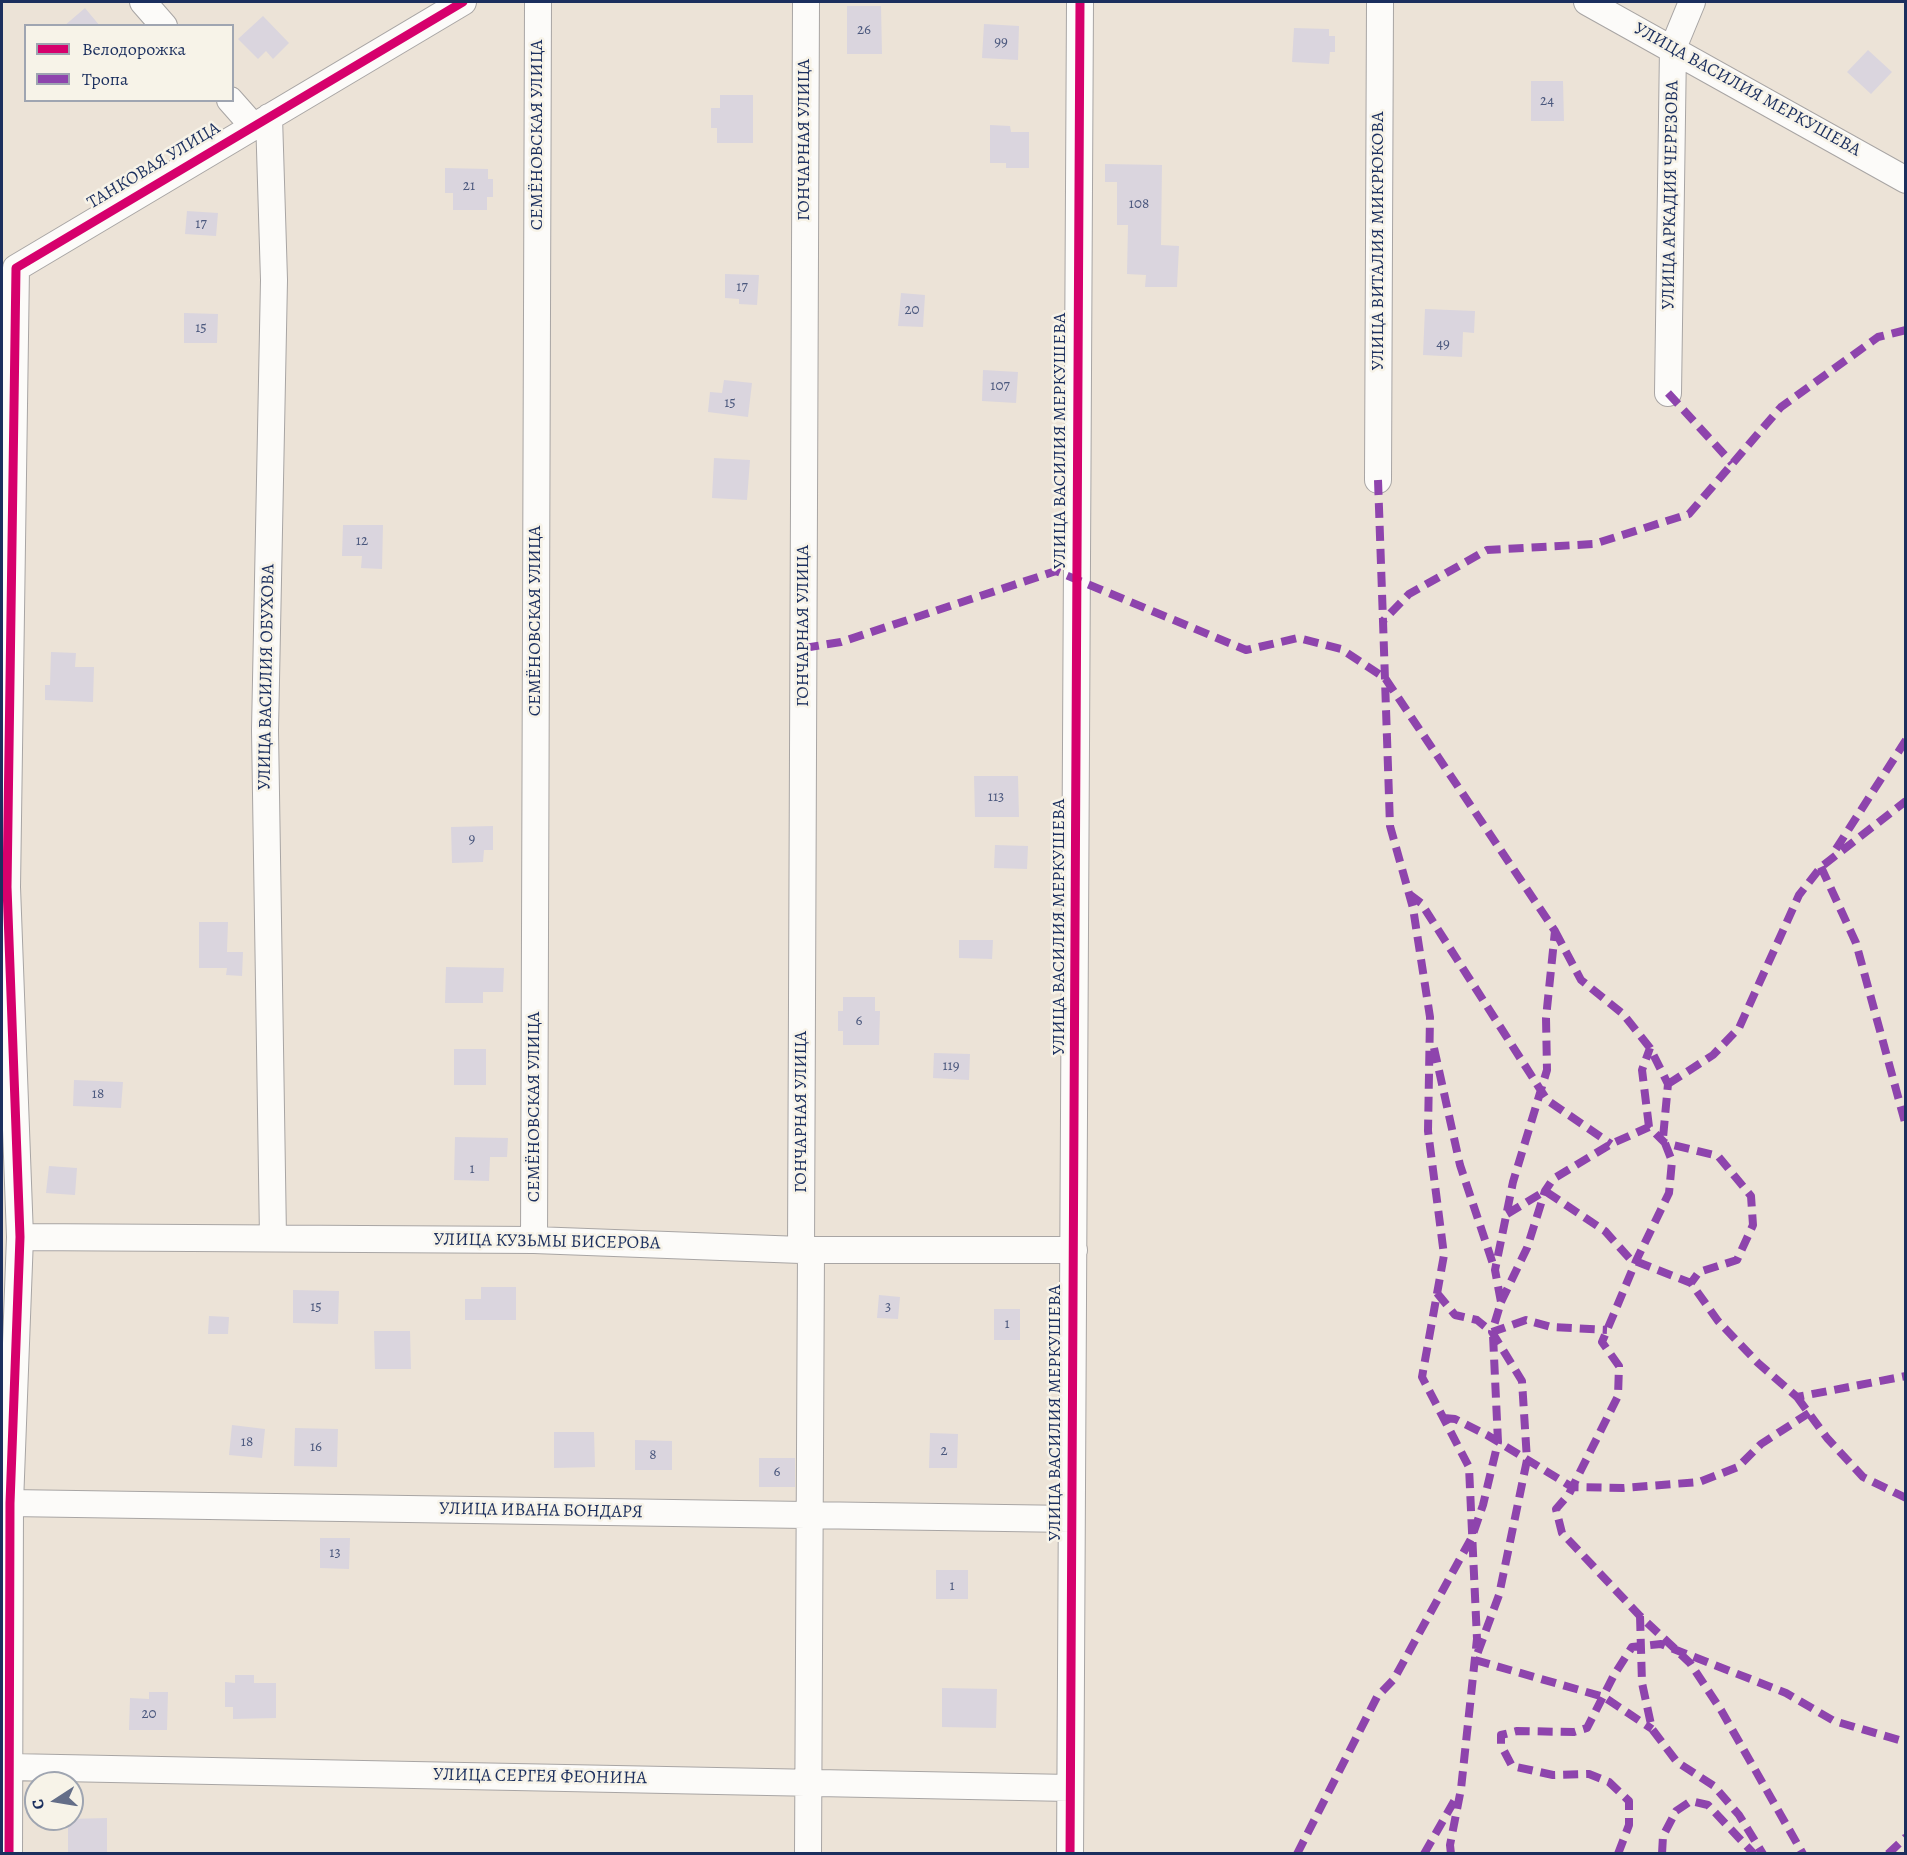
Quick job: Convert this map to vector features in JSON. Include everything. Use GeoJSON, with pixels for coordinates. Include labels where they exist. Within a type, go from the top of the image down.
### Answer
{"type":"FeatureCollection","features":[{"type":"Feature","properties":{"kind":"street"},"geometry":{"type":"LineString","coordinates":[[143,2],[162,24]]}},
{"type":"Feature","properties":{"kind":"street","name":"ТАНКОВАЯ УЛИЦА"},"geometry":{"type":"LineString","coordinates":[[20,1238],[7,887],[16,268],[463,2]]}},
{"type":"Feature","properties":{"kind":"street","name":"СЕМЁНОВСКАЯ УЛИЦА"},"geometry":{"type":"LineString","coordinates":[[534,1240],[538,2]]}},
{"type":"Feature","properties":{"kind":"street","name":"ГОНЧАРНАЯ УЛИЦА"},"geometry":{"type":"LineString","coordinates":[[806,2],[806,1250],[811,1515],[808,1854]]}},
{"type":"Feature","properties":{"kind":"street","name":"УЛИЦА ВАСИЛИЯ МЕРКУШЕВА"},"geometry":{"type":"LineString","coordinates":[[1070,1854],[1080,2]]}},
{"type":"Feature","properties":{"kind":"street","name":"УЛИЦА ВИТАЛИЯ МИКРЮКОВА"},"geometry":{"type":"LineString","coordinates":[[1378,480],[1380,2]]}},
{"type":"Feature","properties":{"kind":"street","name":"УЛИЦА ВАСИЛИЯ МЕРКУШЕВА"},"geometry":{"type":"LineString","coordinates":[[1587,2],[1673,48],[1905,180]]}},
{"type":"Feature","properties":{"kind":"street","name":"УЛИЦА АРКАДИЯ ЧЕРЕЗОВА"},"geometry":{"type":"LineString","coordinates":[[1668,393],[1673,48],[1692,2]]}},
{"type":"Feature","properties":{"kind":"street"},"geometry":{"type":"LineString","coordinates":[[233,102],[261,122]]}},
{"type":"Feature","properties":{"kind":"street","name":"УЛИЦА ВАСИЛИЯ ОБУХОВА"},"geometry":{"type":"LineString","coordinates":[[261,122],[274,280],[265,730],[273,1238]]}},
{"type":"Feature","properties":{"kind":"street"},"geometry":{"type":"LineString","coordinates":[[9,1854],[10,1503],[20,1238]]}},
{"type":"Feature","properties":{"kind":"street","name":"УЛИЦА КУЗЬМЫ БИСЕРОВА"},"geometry":{"type":"LineString","coordinates":[[20,1238],[534,1240],[806,1250],[1074,1250]]}},
{"type":"Feature","properties":{"kind":"street","name":"УЛИЦА ИВАНА БОНДАРЯ"},"geometry":{"type":"LineString","coordinates":[[10,1503],[1071,1519]]}},
{"type":"Feature","properties":{"kind":"street","name":"УЛИЦА СЕРГЕЯ ФЕОНИНА"},"geometry":{"type":"LineString","coordinates":[[10,1767],[1070,1788]]}},
{"type":"Feature","properties":{"kind":"building"},"geometry":{"type":"Polygon","coordinates":[[[847,6],[881,6],[882,54],[847,54],[847,6]]]}},
{"type":"Feature","properties":{"kind":"building"},"geometry":{"type":"Polygon","coordinates":[[[85,8],[98,24],[66,24],[85,8]]]}},
{"type":"Feature","properties":{"kind":"building"},"geometry":{"type":"Polygon","coordinates":[[[263,16],[289,43],[273,59],[266,51],[258,59],[238,39],[263,16]]]}},
{"type":"Feature","properties":{"kind":"building"},"geometry":{"type":"Polygon","coordinates":[[[984,24],[1019,26],[1018,60],[982,58],[984,24]]]}},
{"type":"Feature","properties":{"kind":"building"},"geometry":{"type":"Polygon","coordinates":[[[1294,28],[1329,29],[1329,36],[1335,36],[1335,52],[1330,52],[1329,64],[1292,62],[1294,28]]]}},
{"type":"Feature","properties":{"kind":"building"},"geometry":{"type":"Polygon","coordinates":[[[1868,50],[1892,72],[1871,94],[1847,72],[1868,50]]]}},
{"type":"Feature","properties":{"kind":"building"},"geometry":{"type":"Polygon","coordinates":[[[1531,81],[1563,81],[1564,121],[1531,121],[1531,81]]]}},
{"type":"Feature","properties":{"kind":"building"},"geometry":{"type":"Polygon","coordinates":[[[720,95],[753,95],[753,143],[717,143],[717,128],[711,128],[711,108],[720,108],[720,95]]]}},
{"type":"Feature","properties":{"kind":"building"},"geometry":{"type":"Polygon","coordinates":[[[990,125],[1010,126],[1011,132],[1029,132],[1029,168],[1006,168],[1006,163],[990,163],[990,125]]]}},
{"type":"Feature","properties":{"kind":"building"},"geometry":{"type":"Polygon","coordinates":[[[1105,164],[1162,165],[1161,245],[1179,246],[1177,287],[1145,287],[1146,275],[1127,274],[1128,225],[1117,225],[1117,182],[1105,182],[1105,164]]]}},
{"type":"Feature","properties":{"kind":"building"},"geometry":{"type":"Polygon","coordinates":[[[445,168],[488,169],[488,179],[493,179],[493,197],[487,197],[487,210],[453,210],[453,193],[445,193],[445,168]]]}},
{"type":"Feature","properties":{"kind":"building"},"geometry":{"type":"Polygon","coordinates":[[[187,211],[218,213],[216,236],[185,234],[187,211]]]}},
{"type":"Feature","properties":{"kind":"building"},"geometry":{"type":"Polygon","coordinates":[[[725,274],[759,275],[757,305],[739,304],[739,299],[725,298],[725,274]]]}},
{"type":"Feature","properties":{"kind":"building"},"geometry":{"type":"Polygon","coordinates":[[[901,293],[925,295],[923,327],[898,326],[901,293]]]}},
{"type":"Feature","properties":{"kind":"building"},"geometry":{"type":"Polygon","coordinates":[[[1425,309],[1475,311],[1474,333],[1463,332],[1462,357],[1423,355],[1425,309]]]}},
{"type":"Feature","properties":{"kind":"building"},"geometry":{"type":"Polygon","coordinates":[[[184,313],[218,314],[217,343],[184,343],[184,313]]]}},
{"type":"Feature","properties":{"kind":"building"},"geometry":{"type":"Polygon","coordinates":[[[983,370],[1018,372],[1016,403],[982,401],[983,370]]]}},
{"type":"Feature","properties":{"kind":"building"},"geometry":{"type":"Polygon","coordinates":[[[724,380],[752,383],[748,417],[708,412],[710,392],[722,393],[724,380]]]}},
{"type":"Feature","properties":{"kind":"building"},"geometry":{"type":"Polygon","coordinates":[[[714,458],[750,460],[747,500],[712,498],[714,458]]]}},
{"type":"Feature","properties":{"kind":"building"},"geometry":{"type":"Polygon","coordinates":[[[343,525],[383,525],[382,569],[361,568],[362,556],[342,556],[343,525]]]}},
{"type":"Feature","properties":{"kind":"building"},"geometry":{"type":"Polygon","coordinates":[[[51,652],[76,653],[75,667],[94,667],[93,702],[45,700],[45,685],[50,685],[51,652]]]}},
{"type":"Feature","properties":{"kind":"building"},"geometry":{"type":"Polygon","coordinates":[[[974,776],[1018,776],[1019,817],[975,817],[974,776]]]}},
{"type":"Feature","properties":{"kind":"building"},"geometry":{"type":"Polygon","coordinates":[[[493,826],[493,850],[484,850],[483,862],[452,863],[451,827],[493,826]]]}},
{"type":"Feature","properties":{"kind":"building"},"geometry":{"type":"Polygon","coordinates":[[[995,845],[1028,846],[1027,869],[994,868],[995,845]]]}},
{"type":"Feature","properties":{"kind":"building"},"geometry":{"type":"Polygon","coordinates":[[[199,922],[228,922],[227,952],[243,952],[242,976],[226,975],[227,968],[199,968],[199,922]]]}},
{"type":"Feature","properties":{"kind":"building"},"geometry":{"type":"Polygon","coordinates":[[[959,940],[993,940],[992,959],[959,958],[959,940]]]}},
{"type":"Feature","properties":{"kind":"building"},"geometry":{"type":"Polygon","coordinates":[[[446,967],[504,968],[503,992],[483,992],[483,1003],[445,1003],[446,967]]]}},
{"type":"Feature","properties":{"kind":"building"},"geometry":{"type":"Polygon","coordinates":[[[843,997],[875,997],[875,1011],[880,1011],[879,1045],[843,1045],[843,1031],[838,1031],[838,1011],[843,1011],[843,997]]]}},
{"type":"Feature","properties":{"kind":"building"},"geometry":{"type":"Polygon","coordinates":[[[454,1049],[486,1049],[486,1085],[454,1085],[454,1049]]]}},
{"type":"Feature","properties":{"kind":"building"},"geometry":{"type":"Polygon","coordinates":[[[934,1053],[970,1054],[969,1080],[933,1078],[934,1053]]]}},
{"type":"Feature","properties":{"kind":"building"},"geometry":{"type":"Polygon","coordinates":[[[74,1080],[123,1082],[121,1108],[73,1106],[74,1080]]]}},
{"type":"Feature","properties":{"kind":"building"},"geometry":{"type":"Polygon","coordinates":[[[455,1137],[508,1138],[507,1157],[490,1157],[489,1181],[454,1180],[455,1137]]]}},
{"type":"Feature","properties":{"kind":"building"},"geometry":{"type":"Polygon","coordinates":[[[49,1166],[77,1168],[75,1195],[46,1193],[49,1166]]]}},
{"type":"Feature","properties":{"kind":"building"},"geometry":{"type":"Polygon","coordinates":[[[481,1287],[516,1287],[516,1320],[465,1320],[465,1299],[481,1299],[481,1287]]]}},
{"type":"Feature","properties":{"kind":"building"},"geometry":{"type":"Polygon","coordinates":[[[293,1290],[339,1291],[338,1324],[293,1323],[293,1290]]]}},
{"type":"Feature","properties":{"kind":"building"},"geometry":{"type":"Polygon","coordinates":[[[879,1295],[900,1297],[898,1319],[877,1318],[879,1295]]]}},
{"type":"Feature","properties":{"kind":"building"},"geometry":{"type":"Polygon","coordinates":[[[994,1309],[1020,1309],[1020,1340],[994,1340],[994,1309]]]}},
{"type":"Feature","properties":{"kind":"building"},"geometry":{"type":"Polygon","coordinates":[[[209,1316],[229,1317],[228,1334],[208,1334],[209,1316]]]}},
{"type":"Feature","properties":{"kind":"building"},"geometry":{"type":"Polygon","coordinates":[[[374,1331],[410,1331],[411,1369],[375,1369],[374,1331]]]}},
{"type":"Feature","properties":{"kind":"building"},"geometry":{"type":"Polygon","coordinates":[[[232,1425],[265,1429],[262,1458],[229,1455],[232,1425]]]}},
{"type":"Feature","properties":{"kind":"building"},"geometry":{"type":"Polygon","coordinates":[[[295,1428],[338,1429],[337,1467],[294,1466],[295,1428]]]}},
{"type":"Feature","properties":{"kind":"building"},"geometry":{"type":"Polygon","coordinates":[[[554,1432],[594,1432],[595,1467],[554,1468],[554,1432]]]}},
{"type":"Feature","properties":{"kind":"building"},"geometry":{"type":"Polygon","coordinates":[[[930,1433],[958,1434],[957,1468],[929,1468],[930,1433]]]}},
{"type":"Feature","properties":{"kind":"building"},"geometry":{"type":"Polygon","coordinates":[[[635,1440],[672,1441],[672,1470],[635,1470],[635,1440]]]}},
{"type":"Feature","properties":{"kind":"building"},"geometry":{"type":"Polygon","coordinates":[[[759,1458],[795,1458],[795,1487],[759,1487],[759,1458]]]}},
{"type":"Feature","properties":{"kind":"building"},"geometry":{"type":"Polygon","coordinates":[[[320,1538],[350,1538],[349,1569],[320,1568],[320,1538]]]}},
{"type":"Feature","properties":{"kind":"building"},"geometry":{"type":"Polygon","coordinates":[[[936,1570],[968,1570],[968,1599],[936,1599],[936,1570]]]}},
{"type":"Feature","properties":{"kind":"building"},"geometry":{"type":"Polygon","coordinates":[[[235,1675],[254,1675],[254,1683],[276,1683],[276,1718],[233,1719],[233,1707],[225,1707],[225,1682],[235,1683],[235,1675]]]}},
{"type":"Feature","properties":{"kind":"building"},"geometry":{"type":"Polygon","coordinates":[[[942,1688],[997,1689],[996,1728],[942,1727],[942,1688]]]}},
{"type":"Feature","properties":{"kind":"building"},"geometry":{"type":"Polygon","coordinates":[[[149,1692],[168,1692],[167,1730],[129,1730],[130,1698],[149,1699],[149,1692]]]}},
{"type":"Feature","properties":{"kind":"building"},"geometry":{"type":"Polygon","coordinates":[[[107,1818],[107,1854],[68,1854],[68,1831],[84,1831],[84,1819],[107,1818]]]}},
{"type":"Feature","properties":{"kind":"marked path"},"geometry":{"type":"LineString","coordinates":[[1451,1854],[1450,1845],[1461,1789],[1477,1639],[1469,1467],[1422,1377],[1444,1255],[1428,1131],[1430,1017],[1413,908],[1390,826],[1383,621],[1409,594],[1487,550],[1594,544],[1689,514],[1781,407],[1878,337],[1906,330]]}},
{"type":"Feature","properties":{"kind":"marked path"},"geometry":{"type":"LineString","coordinates":[[1668,393],[1732,463]]}},
{"type":"Feature","properties":{"kind":"marked path"},"geometry":{"type":"LineString","coordinates":[[1378,480],[1383,621]]}},
{"type":"Feature","properties":{"kind":"marked path"},"geometry":{"type":"LineString","coordinates":[[804,648],[841,642],[1056,571],[1246,650],[1298,638],[1341,649],[1385,678],[1555,931],[1546,1018],[1547,1070],[1513,1182],[1495,1270],[1501,1302],[1492,1332],[1522,1381],[1527,1460],[1499,1595],[1475,1660],[1604,1697],[1652,1729]]}},
{"type":"Feature","properties":{"kind":"marked path"},"geometry":{"type":"LineString","coordinates":[[1836,849],[1906,740]]}},
{"type":"Feature","properties":{"kind":"marked path"},"geometry":{"type":"LineString","coordinates":[[1668,1084],[1713,1055],[1739,1028],[1799,895],[1821,867],[1906,801]]}},
{"type":"Feature","properties":{"kind":"marked path"},"geometry":{"type":"LineString","coordinates":[[1821,867],[1856,943],[1906,1126]]}},
{"type":"Feature","properties":{"kind":"marked path"},"geometry":{"type":"LineString","coordinates":[[1409,894],[1421,903],[1547,1100],[1611,1144]]}},
{"type":"Feature","properties":{"kind":"marked path"},"geometry":{"type":"LineString","coordinates":[[1555,931],[1581,980],[1623,1014],[1650,1048],[1668,1084],[1663,1138],[1672,1161],[1669,1193],[1636,1261],[1602,1342],[1619,1366],[1618,1396],[1569,1494],[1556,1509],[1562,1533],[1640,1616],[1690,1663],[1721,1710],[1803,1854]]}},
{"type":"Feature","properties":{"kind":"marked path"},"geometry":{"type":"LineString","coordinates":[[1434,1048],[1460,1165],[1495,1270]]}},
{"type":"Feature","properties":{"kind":"marked path"},"geometry":{"type":"LineString","coordinates":[[1649,1127],[1642,1070],[1650,1048]]}},
{"type":"Feature","properties":{"kind":"marked path"},"geometry":{"type":"LineString","coordinates":[[1501,1302],[1527,1248],[1545,1191],[1553,1179],[1611,1144],[1649,1127],[1665,1143],[1718,1156],[1751,1196],[1753,1225],[1737,1260],[1699,1272],[1691,1283]]}},
{"type":"Feature","properties":{"kind":"marked path"},"geometry":{"type":"LineString","coordinates":[[1507,1214],[1545,1191],[1605,1231],[1630,1259],[1691,1283],[1718,1321],[1758,1363],[1797,1397],[1906,1376]]}},
{"type":"Feature","properties":{"kind":"marked path"},"geometry":{"type":"LineString","coordinates":[[1437,1293],[1455,1315],[1477,1320],[1492,1332],[1526,1320],[1551,1327],[1607,1330]]}},
{"type":"Feature","properties":{"kind":"marked path"},"geometry":{"type":"LineString","coordinates":[[1297,1854],[1377,1697],[1394,1679],[1472,1537],[1483,1505],[1498,1442],[1493,1335]]}},
{"type":"Feature","properties":{"kind":"marked path"},"geometry":{"type":"LineString","coordinates":[[1797,1397],[1827,1438],[1863,1477],[1906,1498]]}},
{"type":"Feature","properties":{"kind":"marked path"},"geometry":{"type":"LineString","coordinates":[[1444,1418],[1455,1419],[1487,1435],[1572,1487],[1623,1488],[1699,1482],[1738,1467],[1761,1444],[1809,1413]]}},
{"type":"Feature","properties":{"kind":"marked path"},"geometry":{"type":"LineString","coordinates":[[1640,1616],[1642,1683],[1652,1729],[1677,1762],[1714,1786],[1739,1815],[1763,1854]]}},
{"type":"Feature","properties":{"kind":"marked path"},"geometry":{"type":"LineString","coordinates":[[1618,1854],[1629,1825],[1629,1801],[1609,1782],[1589,1774],[1553,1775],[1512,1766],[1501,1745],[1501,1735],[1517,1731],[1574,1732],[1587,1728],[1614,1675],[1632,1647],[1661,1644],[1786,1693],[1834,1721],[1906,1742]]}},
{"type":"Feature","properties":{"kind":"marked path"},"geometry":{"type":"LineString","coordinates":[[1424,1854],[1457,1796]]}},
{"type":"Feature","properties":{"kind":"marked path"},"geometry":{"type":"LineString","coordinates":[[1662,1854],[1663,1836],[1676,1811],[1691,1801],[1708,1805],[1754,1854]]}},
{"type":"Feature","properties":{"kind":"marked path"},"geometry":{"type":"LineString","coordinates":[[1888,1854],[1906,1837]]}},
{"type":"Feature","properties":{"kind":"cycle path"},"geometry":{"type":"LineString","coordinates":[[9,1854],[10,1503],[20,1237],[7,887],[16,268],[463,2]]}},
{"type":"Feature","properties":{"kind":"cycle path"},"geometry":{"type":"LineString","coordinates":[[1070,1854],[1080,2]]}}]}
